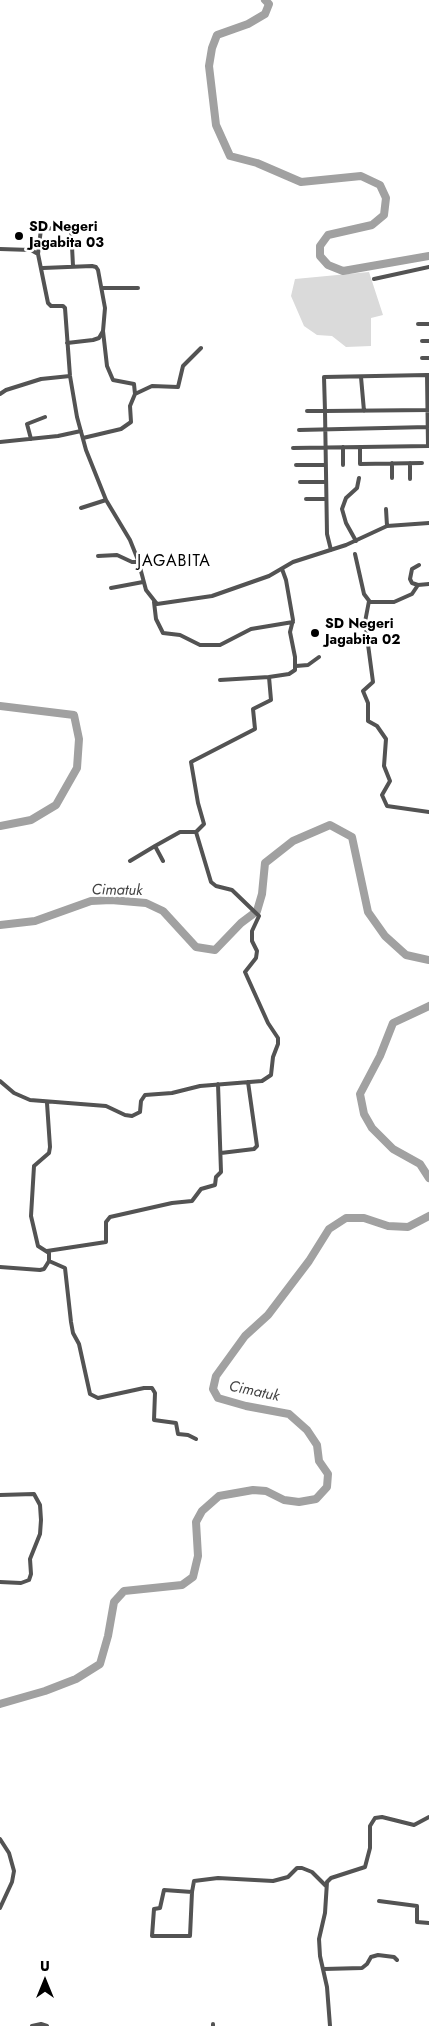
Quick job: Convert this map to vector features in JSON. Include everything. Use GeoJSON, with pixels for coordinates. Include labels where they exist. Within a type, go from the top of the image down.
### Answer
{"type":"FeatureCollection","features":[{"type":"Feature","properties":{"kind":"street"},"geometry":{"type":"LineString","coordinates":[[73,266],[71,227],[41,229],[38,254],[48,303],[51,306],[64,307],[66,311],[70,376],[83,438],[106,500],[130,540],[143,582],[154,602],[156,619],[160,630],[163,634],[180,635],[200,645],[220,645],[251,629],[293,622]]}},
{"type":"Feature","properties":{"kind":"street"},"geometry":{"type":"LineString","coordinates":[[0,249],[31,250],[38,254]]}},
{"type":"Feature","properties":{"kind":"street"},"geometry":{"type":"LineString","coordinates":[[42,268],[73,266],[97,268],[103,288],[107,366],[112,380],[134,384],[135,394],[130,406],[131,422],[121,429],[83,438]]}},
{"type":"Feature","properties":{"kind":"street"},"geometry":{"type":"LineString","coordinates":[[374,279],[429,267]]}},
{"type":"Feature","properties":{"kind":"street"},"geometry":{"type":"LineString","coordinates":[[103,288],[138,288]]}},
{"type":"Feature","properties":{"kind":"street"},"geometry":{"type":"LineString","coordinates":[[418,324],[429,324]]}},
{"type":"Feature","properties":{"kind":"street"},"geometry":{"type":"LineString","coordinates":[[67,343],[93,340],[98,338],[104,331]]}},
{"type":"Feature","properties":{"kind":"street"},"geometry":{"type":"LineString","coordinates":[[422,341],[429,341]]}},
{"type":"Feature","properties":{"kind":"street"},"geometry":{"type":"LineString","coordinates":[[135,394],[152,386],[178,387],[183,366],[201,348]]}},
{"type":"Feature","properties":{"kind":"street"},"geometry":{"type":"LineString","coordinates":[[422,358],[429,358]]}},
{"type":"Feature","properties":{"kind":"street"},"geometry":{"type":"LineString","coordinates":[[294,448],[326,447],[428,446],[428,375],[324,377],[326,447],[327,534],[331,550]]}},
{"type":"Feature","properties":{"kind":"street"},"geometry":{"type":"LineString","coordinates":[[0,394],[6,390],[41,378],[70,376]]}},
{"type":"Feature","properties":{"kind":"street"},"geometry":{"type":"LineString","coordinates":[[361,377],[364,411]]}},
{"type":"Feature","properties":{"kind":"street"},"geometry":{"type":"LineString","coordinates":[[307,411],[428,410]]}},
{"type":"Feature","properties":{"kind":"street"},"geometry":{"type":"LineString","coordinates":[[31,439],[27,424],[45,416]]}},
{"type":"Feature","properties":{"kind":"street"},"geometry":{"type":"LineString","coordinates":[[299,430],[428,427]]}},
{"type":"Feature","properties":{"kind":"street"},"geometry":{"type":"LineString","coordinates":[[0,442],[81,431]]}},
{"type":"Feature","properties":{"kind":"street"},"geometry":{"type":"LineString","coordinates":[[343,447],[343,465]]}},
{"type":"Feature","properties":{"kind":"street"},"geometry":{"type":"LineString","coordinates":[[360,447],[360,464],[422,463]]}},
{"type":"Feature","properties":{"kind":"street"},"geometry":{"type":"LineString","coordinates":[[392,463],[392,478]]}},
{"type":"Feature","properties":{"kind":"street"},"geometry":{"type":"LineString","coordinates":[[410,463],[410,479]]}},
{"type":"Feature","properties":{"kind":"street"},"geometry":{"type":"LineString","coordinates":[[296,465],[326,465]]}},
{"type":"Feature","properties":{"kind":"street"},"geometry":{"type":"LineString","coordinates":[[356,541],[346,523],[342,509],[346,498],[358,486],[359,478]]}},
{"type":"Feature","properties":{"kind":"street"},"geometry":{"type":"LineString","coordinates":[[300,482],[326,482]]}},
{"type":"Feature","properties":{"kind":"street"},"geometry":{"type":"LineString","coordinates":[[306,499],[326,499]]}},
{"type":"Feature","properties":{"kind":"street"},"geometry":{"type":"LineString","coordinates":[[81,508],[106,500]]}},
{"type":"Feature","properties":{"kind":"street"},"geometry":{"type":"LineString","coordinates":[[386,509],[387,526]]}},
{"type":"Feature","properties":{"kind":"street"},"geometry":{"type":"LineString","coordinates":[[154,602],[161,605],[180,599],[208,597],[269,576],[293,562],[356,541],[387,526],[429,523]]}},
{"type":"Feature","properties":{"kind":"street"},"geometry":{"type":"LineString","coordinates":[[355,554],[364,594],[369,601],[365,622],[373,682],[363,692],[368,702],[368,721],[377,726],[386,739],[384,766],[390,781],[382,795],[387,806],[429,812]]}},
{"type":"Feature","properties":{"kind":"street"},"geometry":{"type":"LineString","coordinates":[[98,556],[117,555],[132,562],[138,562]]}},
{"type":"Feature","properties":{"kind":"street"},"geometry":{"type":"LineString","coordinates":[[419,565],[412,569],[410,579],[412,583],[418,585],[429,584]]}},
{"type":"Feature","properties":{"kind":"street"},"geometry":{"type":"LineString","coordinates":[[220,680],[293,673],[296,666],[290,636],[293,622],[286,580],[282,569]]}},
{"type":"Feature","properties":{"kind":"street"},"geometry":{"type":"LineString","coordinates":[[112,588],[143,582]]}},
{"type":"Feature","properties":{"kind":"street"},"geometry":{"type":"LineString","coordinates":[[369,601],[394,602],[412,594],[418,585]]}},
{"type":"Feature","properties":{"kind":"street"},"geometry":{"type":"LineString","coordinates":[[296,666],[308,665],[319,657]]}},
{"type":"Feature","properties":{"kind":"street"},"geometry":{"type":"LineString","coordinates":[[130,861],[180,832],[196,832],[204,824],[198,803],[192,761],[255,729],[253,709],[271,700],[269,676]]}},
{"type":"Feature","properties":{"kind":"street"},"geometry":{"type":"LineString","coordinates":[[0,1081],[25,1099],[46,1103],[106,1106],[124,1115],[132,1116],[140,1112],[140,1101],[145,1096],[218,1084],[262,1081],[271,1075],[273,1057],[279,1041],[278,1037],[268,1024],[245,973],[246,968],[257,955],[252,928],[259,916],[232,890],[212,884],[196,832]]}},
{"type":"Feature","properties":{"kind":"street"},"geometry":{"type":"LineString","coordinates":[[155,846],[163,861]]}},
{"type":"Feature","properties":{"kind":"street"},"geometry":{"type":"LineString","coordinates":[[221,1153],[254,1149],[257,1146],[248,1082]]}},
{"type":"Feature","properties":{"kind":"street"},"geometry":{"type":"LineString","coordinates":[[46,1103],[50,1147],[49,1153],[34,1166],[31,1220],[38,1246],[48,1250],[106,1242],[106,1222],[110,1217],[172,1202],[194,1200],[201,1189],[216,1184],[216,1177],[221,1172],[218,1084]]}},
{"type":"Feature","properties":{"kind":"street"},"geometry":{"type":"LineString","coordinates":[[0,1267],[40,1270],[46,1267],[49,1261],[48,1250]]}},
{"type":"Feature","properties":{"kind":"street"},"geometry":{"type":"LineString","coordinates":[[49,1261],[65,1268],[73,1333],[79,1344],[90,1394],[98,1398],[152,1388],[155,1393],[154,1420],[176,1423],[178,1434],[188,1435],[196,1439]]}},
{"type":"Feature","properties":{"kind":"street"},"geometry":{"type":"LineString","coordinates":[[0,1496],[34,1494],[40,1505],[41,1520],[40,1534],[30,1559],[31,1574],[29,1580],[22,1583],[0,1582]]}},
{"type":"Feature","properties":{"kind":"street"},"geometry":{"type":"LineString","coordinates":[[330,2026],[327,1987],[320,1956],[318,1936],[324,1913],[326,1886],[331,1878],[365,1867],[370,1850],[370,1826],[375,1818],[381,1816],[414,1825],[429,1817]]}},
{"type":"Feature","properties":{"kind":"street"},"geometry":{"type":"LineString","coordinates":[[0,1839],[9,1853],[14,1871],[12,1885],[0,1908]]}},
{"type":"Feature","properties":{"kind":"street"},"geometry":{"type":"LineString","coordinates":[[192,1892],[164,1890],[160,1908],[154,1909],[152,1936],[190,1936],[194,1881],[218,1878],[272,1882],[288,1877],[298,1868],[302,1868],[312,1872],[326,1886]]}},
{"type":"Feature","properties":{"kind":"street"},"geometry":{"type":"LineString","coordinates":[[379,1901],[416,1906],[417,1922],[429,1923]]}},
{"type":"Feature","properties":{"kind":"street"},"geometry":{"type":"LineString","coordinates":[[324,1969],[362,1968],[371,1957],[378,1955],[394,1957],[397,1960]]}},
{"type":"Feature","properties":{"kind":"street"},"geometry":{"type":"LineString","coordinates":[[32,2026],[40,2024],[47,2026]]}},
{"type":"Feature","properties":{"kind":"shaded area"},"geometry":{"type":"Polygon","coordinates":[[[369,272],[383,315],[371,318],[371,346],[346,347],[332,336],[317,335],[304,326],[291,296],[295,279],[369,272]]]}},
{"type":"Feature","properties":{"kind":"waterway"},"geometry":{"type":"LineString","coordinates":[[265,0],[269,4],[265,14],[248,24],[217,35],[212,48],[209,66],[216,125],[230,156],[257,163],[301,182],[361,176],[380,185],[386,198],[384,215],[372,225],[328,235],[320,246],[320,256],[328,265],[343,271],[429,256]]}},
{"type":"Feature","properties":{"kind":"waterway","name":"Cimatuk"},"geometry":{"type":"LineString","coordinates":[[0,706],[74,715],[79,739],[77,768],[56,805],[31,820],[0,826]]}},
{"type":"Feature","properties":{"kind":"waterway","name":"Cimatuk"},"geometry":{"type":"LineString","coordinates":[[0,925],[35,921],[91,901],[111,900],[146,903],[163,911],[196,947],[215,950],[241,923],[257,911],[262,894],[265,863],[293,841],[330,825],[352,837],[368,912],[385,936],[406,955],[429,960]]}},
{"type":"Feature","properties":{"kind":"waterway","name":"Cimatuk"},"geometry":{"type":"LineString","coordinates":[[429,1006],[393,1023],[380,1056],[360,1094],[364,1114],[372,1128],[393,1149],[420,1164],[429,1178]]}},
{"type":"Feature","properties":{"kind":"waterway","name":"Cimatuk"},"geometry":{"type":"LineString","coordinates":[[0,1704],[45,1691],[76,1679],[100,1664],[108,1636],[114,1602],[124,1591],[182,1585],[193,1577],[198,1556],[196,1522],[202,1511],[219,1496],[253,1490],[266,1491],[284,1500],[299,1502],[316,1499],[327,1487],[328,1474],[319,1461],[317,1445],[307,1430],[289,1414],[246,1406],[218,1398],[213,1389],[216,1376],[245,1336],[268,1315],[309,1261],[329,1229],[346,1218],[364,1218],[388,1226],[408,1227],[429,1216]]}},
{"type":"Feature","properties":{"kind":"place","name":"SD Negeri Jagabita 03"},"geometry":{"type":"Point","coordinates":[19,236]}},
{"type":"Feature","properties":{"kind":"place","name":"SD Negeri Jagabita 02"},"geometry":{"type":"Point","coordinates":[315,633]}},
{"type":"Feature","properties":{"kind":"district","name":"JAGABITA"},"geometry":{"type":"Point","coordinates":[174,562]}}]}
